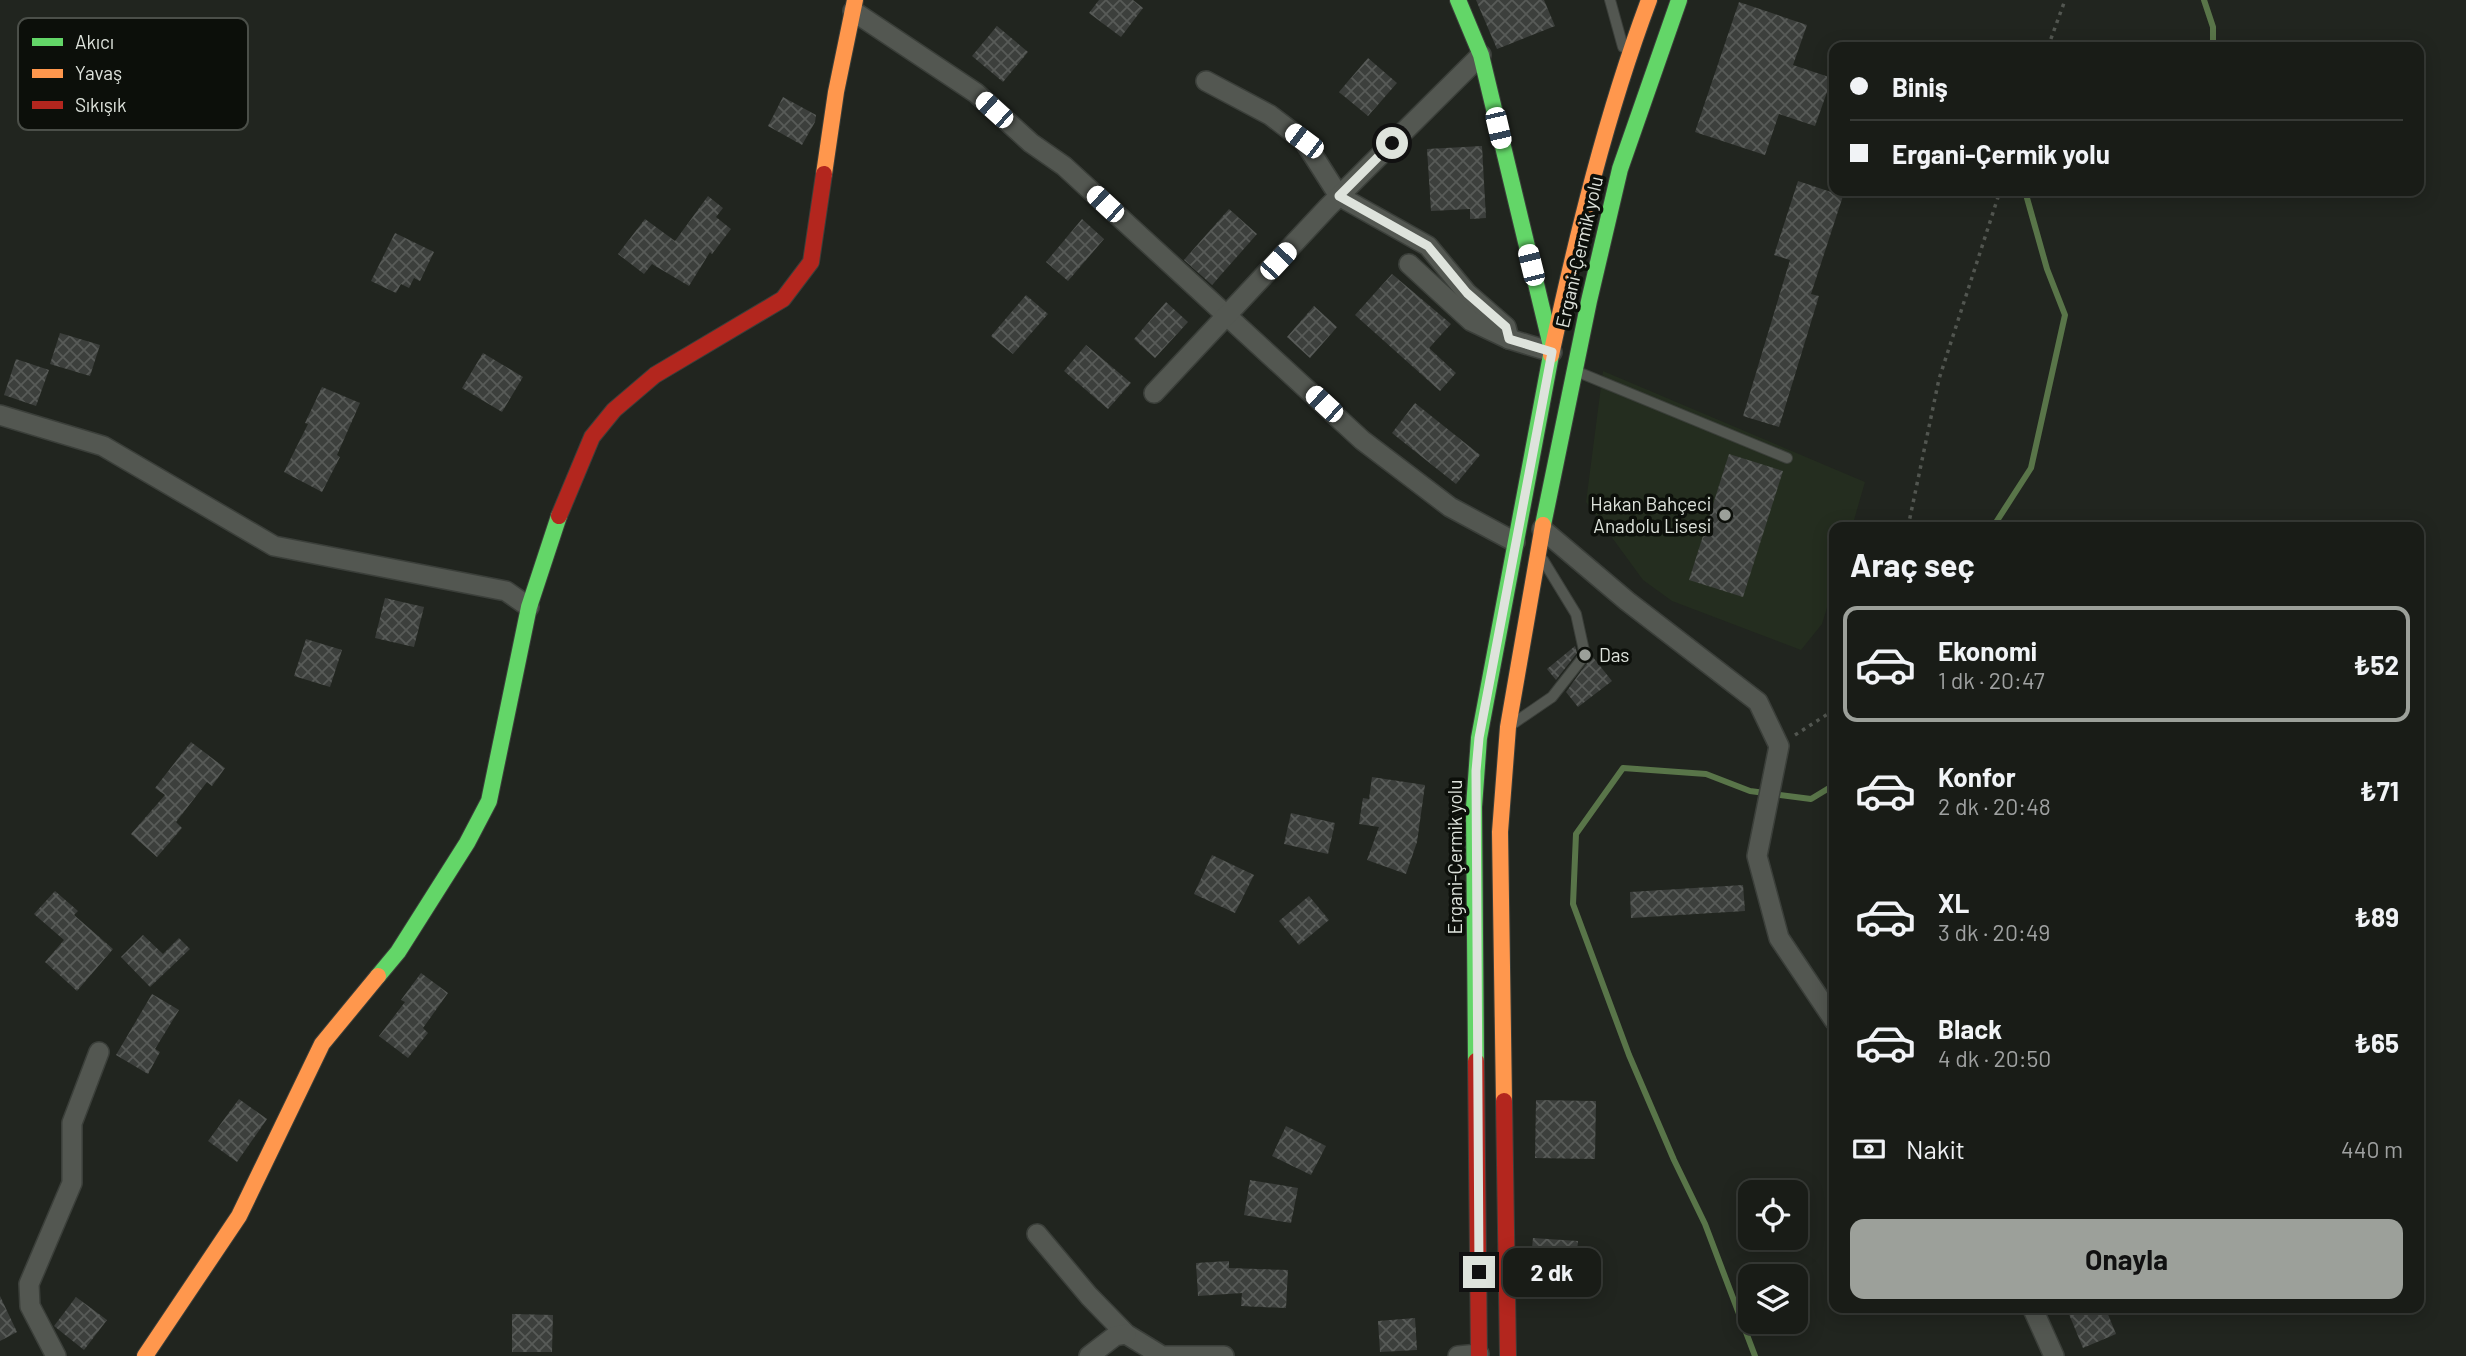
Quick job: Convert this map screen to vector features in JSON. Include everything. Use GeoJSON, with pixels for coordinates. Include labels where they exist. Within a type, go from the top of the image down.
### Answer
{"type":"FeatureCollection","features":[{"type":"Feature","properties":{"kind":"main road"},"geometry":{"type":"LineString","coordinates":[[1458,0],[1481,55],[1552,352]]}},
{"type":"Feature","properties":{"kind":"main road","name":"Ergani-Çermik yolu"},"geometry":{"type":"LineString","coordinates":[[1479,1355],[1476,771],[1479,738],[1552,352],[1594,177],[1627,60],[1649,0]]}},
{"type":"Feature","properties":{"kind":"main road","name":"Ergani-Çermik yolu"},"geometry":{"type":"LineString","coordinates":[[1508,1356],[1500,832],[1508,727],[1542,529],[1574,370],[1620,169],[1679,0]]}},
{"type":"Feature","properties":{"kind":"main road"},"geometry":{"type":"LineString","coordinates":[[145,1356],[239,1216],[322,1044],[398,952],[467,843],[489,801],[529,607],[567,493],[592,437],[614,410],[655,376],[783,299],[811,262],[836,92],[854,6]]}},
{"type":"Feature","properties":{"kind":"street"},"geometry":{"type":"LineString","coordinates":[[854,6],[976,93],[1031,143],[1064,166],[1362,440],[1450,507],[1516,542]]}},
{"type":"Feature","properties":{"kind":"street"},"geometry":{"type":"LineString","coordinates":[[1154,393],[1339,196],[1481,55]]}},
{"type":"Feature","properties":{"kind":"street"},"geometry":{"type":"LineString","coordinates":[[1206,81],[1270,115],[1304,141],[1339,196],[1428,246],[1467,293],[1506,327],[1509,339]]}},
{"type":"Feature","properties":{"kind":"street"},"geometry":{"type":"LineString","coordinates":[[1409,264],[1471,321],[1509,339],[1552,352]]}},
{"type":"Feature","properties":{"kind":"street"},"geometry":{"type":"LineString","coordinates":[[0,415],[103,446],[274,546],[506,591],[529,607]]}},
{"type":"Feature","properties":{"kind":"street"},"geometry":{"type":"LineString","coordinates":[[1542,529],[1627,601],[1758,702],[1779,746],[1757,856],[1779,938],[1829,1013]]}},
{"type":"Feature","properties":{"kind":"street"},"geometry":{"type":"LineString","coordinates":[[56,1356],[30,1306],[29,1284],[72,1184],[72,1123],[99,1052]]}},
{"type":"Feature","properties":{"kind":"street"},"geometry":{"type":"LineString","coordinates":[[1037,1234],[1089,1296],[1126,1334],[1163,1356],[1224,1356]]}},
{"type":"Feature","properties":{"kind":"street"},"geometry":{"type":"LineString","coordinates":[[2035,1313],[2054,1356]]}},
{"type":"Feature","properties":{"kind":"street"},"geometry":{"type":"LineString","coordinates":[[1089,1356],[1115,1336],[1126,1334]]}},
{"type":"Feature","properties":{"kind":"street"},"geometry":{"type":"LineString","coordinates":[[1458,1356],[1479,1355]]}},
{"type":"Feature","properties":{"kind":"lane"},"geometry":{"type":"LineString","coordinates":[[1610,0],[1627,60]]}},
{"type":"Feature","properties":{"kind":"lane"},"geometry":{"type":"LineString","coordinates":[[1574,370],[1787,458]]}},
{"type":"Feature","properties":{"kind":"lane"},"geometry":{"type":"LineString","coordinates":[[1508,727],[1552,697],[1585,654],[1576,614],[1538,552]]}},
{"type":"Feature","properties":{"kind":"path"},"geometry":{"type":"LineString","coordinates":[[2050,42],[2065,0]]}},
{"type":"Feature","properties":{"kind":"path"},"geometry":{"type":"LineString","coordinates":[[1909,522],[1939,379],[1998,196]]}},
{"type":"Feature","properties":{"kind":"path"},"geometry":{"type":"LineString","coordinates":[[1779,746],[1829,712]]}},
{"type":"Feature","properties":{"kind":"shaded area","name":"Hakan Bahçeci Anadolu Lisesi"},"geometry":{"type":"Polygon","coordinates":[[[1603,371],[1865,482],[1853,522],[1829,522],[1829,601],[1822,624],[1801,650],[1672,601],[1643,580],[1586,502],[1603,371]]]}},
{"type":"Feature","properties":{"kind":"building"},"geometry":{"type":"Polygon","coordinates":[[[1099,0],[1133,0],[1143,8],[1121,37],[1089,13],[1099,0]]]}},
{"type":"Feature","properties":{"kind":"building"},"geometry":{"type":"Polygon","coordinates":[[[1476,0],[1544,0],[1555,26],[1497,49],[1476,0]]]}},
{"type":"Feature","properties":{"kind":"building"},"geometry":{"type":"Polygon","coordinates":[[[1739,2],[1807,25],[1793,65],[1829,77],[1829,86],[1815,126],[1779,114],[1765,155],[1695,132],[1739,2]]]}},
{"type":"Feature","properties":{"kind":"building"},"geometry":{"type":"Polygon","coordinates":[[[997,26],[1028,52],[1003,82],[972,56],[997,26]]]}},
{"type":"Feature","properties":{"kind":"building"},"geometry":{"type":"Polygon","coordinates":[[[1368,58],[1397,83],[1368,116],[1339,92],[1368,58]]]}},
{"type":"Feature","properties":{"kind":"building"},"geometry":{"type":"Polygon","coordinates":[[[783,97],[816,115],[802,145],[768,126],[783,97]]]}},
{"type":"Feature","properties":{"kind":"building"},"geometry":{"type":"Polygon","coordinates":[[[1482,146],[1486,218],[1470,219],[1470,209],[1431,211],[1427,149],[1482,146]]]}},
{"type":"Feature","properties":{"kind":"building"},"geometry":{"type":"Polygon","coordinates":[[[1798,181],[1829,191],[1829,196],[1843,196],[1811,294],[1819,296],[1779,427],[1743,416],[1790,260],[1774,255],[1798,181]]]}},
{"type":"Feature","properties":{"kind":"building"},"geometry":{"type":"Polygon","coordinates":[[[708,196],[723,208],[716,217],[731,229],[712,254],[710,252],[689,286],[652,264],[644,274],[618,254],[645,219],[675,241],[708,196]]]}},
{"type":"Feature","properties":{"kind":"building"},"geometry":{"type":"Polygon","coordinates":[[[1229,209],[1257,234],[1212,285],[1184,260],[1229,209]]]}},
{"type":"Feature","properties":{"kind":"building"},"geometry":{"type":"Polygon","coordinates":[[[1082,219],[1104,239],[1068,281],[1046,262],[1082,219]]]}},
{"type":"Feature","properties":{"kind":"building"},"geometry":{"type":"Polygon","coordinates":[[[395,233],[434,252],[420,281],[414,278],[409,288],[401,284],[396,293],[371,281],[395,233]]]}},
{"type":"Feature","properties":{"kind":"building"},"geometry":{"type":"Polygon","coordinates":[[[1392,274],[1451,324],[1429,348],[1456,373],[1440,391],[1355,315],[1392,274]]]}},
{"type":"Feature","properties":{"kind":"building"},"geometry":{"type":"Polygon","coordinates":[[[1026,295],[1048,314],[1013,354],[991,336],[1026,295]]]}},
{"type":"Feature","properties":{"kind":"building"},"geometry":{"type":"Polygon","coordinates":[[[1166,302],[1188,322],[1155,358],[1134,339],[1166,302]]]}},
{"type":"Feature","properties":{"kind":"building"},"geometry":{"type":"Polygon","coordinates":[[[1314,306],[1337,327],[1310,358],[1287,337],[1314,306]]]}},
{"type":"Feature","properties":{"kind":"building"},"geometry":{"type":"Polygon","coordinates":[[[60,333],[100,345],[90,376],[50,364],[60,333]]]}},
{"type":"Feature","properties":{"kind":"building"},"geometry":{"type":"Polygon","coordinates":[[[1086,345],[1131,383],[1108,409],[1064,371],[1086,345]]]}},
{"type":"Feature","properties":{"kind":"building"},"geometry":{"type":"Polygon","coordinates":[[[483,353],[523,377],[502,412],[462,388],[483,353]]]}},
{"type":"Feature","properties":{"kind":"building"},"geometry":{"type":"Polygon","coordinates":[[[16,359],[49,370],[36,406],[4,395],[16,359]]]}},
{"type":"Feature","properties":{"kind":"building"},"geometry":{"type":"Polygon","coordinates":[[[322,387],[360,403],[337,455],[340,457],[322,492],[284,472],[308,424],[305,423],[322,387]]]}},
{"type":"Feature","properties":{"kind":"building"},"geometry":{"type":"Polygon","coordinates":[[[1415,403],[1480,455],[1456,484],[1392,433],[1415,403]]]}},
{"type":"Feature","properties":{"kind":"building"},"geometry":{"type":"Polygon","coordinates":[[[1729,454],[1783,471],[1743,597],[1689,580],[1729,454]]]}},
{"type":"Feature","properties":{"kind":"building"},"geometry":{"type":"Polygon","coordinates":[[[385,598],[424,607],[414,647],[375,638],[385,598]]]}},
{"type":"Feature","properties":{"kind":"building"},"geometry":{"type":"Polygon","coordinates":[[[306,639],[342,650],[330,687],[294,676],[306,639]]]}},
{"type":"Feature","properties":{"kind":"building"},"geometry":{"type":"Polygon","coordinates":[[[1575,646],[1577,653],[1556,680],[1547,669],[1575,646]]]}},
{"type":"Feature","properties":{"kind":"building"},"geometry":{"type":"Polygon","coordinates":[[[1592,656],[1612,681],[1578,707],[1566,692],[1592,656]]]}},
{"type":"Feature","properties":{"kind":"building"},"geometry":{"type":"Polygon","coordinates":[[[191,742],[225,768],[212,786],[207,782],[176,822],[182,828],[157,857],[131,834],[165,795],[155,788],[191,742]]]}},
{"type":"Feature","properties":{"kind":"building"},"geometry":{"type":"Polygon","coordinates":[[[1372,777],[1425,785],[1417,842],[1406,874],[1367,860],[1379,827],[1359,824],[1363,798],[1369,799],[1372,777]]]}},
{"type":"Feature","properties":{"kind":"building"},"geometry":{"type":"Polygon","coordinates":[[[1291,813],[1335,823],[1328,854],[1284,844],[1291,813]]]}},
{"type":"Feature","properties":{"kind":"building"},"geometry":{"type":"Polygon","coordinates":[[[1212,855],[1254,875],[1235,913],[1194,894],[1212,855]]]}},
{"type":"Feature","properties":{"kind":"building"},"geometry":{"type":"Polygon","coordinates":[[[1743,885],[1745,911],[1631,918],[1630,892],[1743,885]]]}},
{"type":"Feature","properties":{"kind":"building"},"geometry":{"type":"Polygon","coordinates":[[[55,891],[78,911],[74,915],[113,949],[77,991],[45,962],[64,940],[34,914],[55,891]]]}},
{"type":"Feature","properties":{"kind":"building"},"geometry":{"type":"Polygon","coordinates":[[[1309,896],[1329,920],[1299,945],[1279,921],[1309,896]]]}},
{"type":"Feature","properties":{"kind":"building"},"geometry":{"type":"Polygon","coordinates":[[[143,935],[163,954],[179,938],[190,949],[150,987],[121,957],[143,935]]]}},
{"type":"Feature","properties":{"kind":"building"},"geometry":{"type":"Polygon","coordinates":[[[421,973],[448,993],[423,1028],[428,1033],[408,1058],[379,1036],[405,1002],[401,1000],[421,973]]]}},
{"type":"Feature","properties":{"kind":"building"},"geometry":{"type":"Polygon","coordinates":[[[152,994],[179,1010],[155,1049],[160,1052],[148,1074],[116,1055],[152,994]]]}},
{"type":"Feature","properties":{"kind":"building"},"geometry":{"type":"Polygon","coordinates":[[[239,1099],[267,1119],[237,1162],[208,1141],[239,1099]]]}},
{"type":"Feature","properties":{"kind":"building"},"geometry":{"type":"Polygon","coordinates":[[[1536,1100],[1596,1101],[1595,1159],[1535,1158],[1536,1100]]]}},
{"type":"Feature","properties":{"kind":"building"},"geometry":{"type":"Polygon","coordinates":[[[1286,1126],[1326,1146],[1311,1175],[1272,1156],[1286,1126]]]}},
{"type":"Feature","properties":{"kind":"building"},"geometry":{"type":"Polygon","coordinates":[[[1250,1180],[1298,1188],[1291,1223],[1244,1215],[1250,1180]]]}},
{"type":"Feature","properties":{"kind":"building"},"geometry":{"type":"Polygon","coordinates":[[[1533,1238],[1578,1241],[1574,1281],[1529,1277],[1533,1238]]]}},
{"type":"Feature","properties":{"kind":"building"},"geometry":{"type":"Polygon","coordinates":[[[1229,1261],[1229,1268],[1288,1270],[1286,1308],[1241,1306],[1242,1293],[1198,1296],[1196,1263],[1229,1261]]]}},
{"type":"Feature","properties":{"kind":"building"},"geometry":{"type":"Polygon","coordinates":[[[0,1296],[17,1332],[0,1341],[0,1296]]]}},
{"type":"Feature","properties":{"kind":"building"},"geometry":{"type":"Polygon","coordinates":[[[76,1297],[107,1320],[84,1350],[54,1326],[76,1297]]]}},
{"type":"Feature","properties":{"kind":"building"},"geometry":{"type":"Polygon","coordinates":[[[2068,1313],[2107,1313],[2116,1334],[2083,1348],[2068,1313]]]}},
{"type":"Feature","properties":{"kind":"building"},"geometry":{"type":"Polygon","coordinates":[[[512,1314],[553,1315],[552,1352],[512,1352],[512,1314]]]}},
{"type":"Feature","properties":{"kind":"building"},"geometry":{"type":"Polygon","coordinates":[[[1415,1318],[1417,1350],[1380,1352],[1378,1321],[1415,1318]]]}},
{"type":"Feature","properties":{"kind":"waterway"},"geometry":{"type":"LineString","coordinates":[[2204,0],[2213,27],[2213,42]]}},
{"type":"Feature","properties":{"kind":"waterway"},"geometry":{"type":"LineString","coordinates":[[1996,522],[2031,468],[2065,315],[2047,269],[2026,196]]}},
{"type":"Feature","properties":{"kind":"waterway"},"geometry":{"type":"LineString","coordinates":[[1755,1356],[1705,1224],[1629,1055],[1573,904],[1576,834],[1623,768],[1706,774],[1750,791],[1811,799],[1829,788]]}},
{"type":"Feature","properties":{"kind":"traffic: fast"},"geometry":{"type":"LineString","coordinates":[[1458,0],[1481,55],[1551,346]]}},
{"type":"Feature","properties":{"kind":"traffic: fast"},"geometry":{"type":"LineString","coordinates":[[1543,525],[1589,301],[1620,169],[1679,0]]}},
{"type":"Feature","properties":{"kind":"traffic: fast"},"geometry":{"type":"LineString","coordinates":[[1476,1061],[1474,807],[1479,738],[1551,355]]}},
{"type":"Feature","properties":{"kind":"traffic: fast"},"geometry":{"type":"LineString","coordinates":[[378,976],[398,952],[467,843],[489,801],[529,607],[559,516]]}},
{"type":"Feature","properties":{"kind":"traffic: slow"},"geometry":{"type":"LineString","coordinates":[[824,174],[836,92],[855,0]]}},
{"type":"Feature","properties":{"kind":"traffic: slow"},"geometry":{"type":"LineString","coordinates":[[1551,355],[1594,176],[1619,87],[1649,0]]}},
{"type":"Feature","properties":{"kind":"traffic: slow"},"geometry":{"type":"LineString","coordinates":[[1504,1101],[1500,832],[1508,727],[1543,525]]}},
{"type":"Feature","properties":{"kind":"traffic: slow"},"geometry":{"type":"LineString","coordinates":[[145,1356],[239,1216],[322,1044],[378,976]]}},
{"type":"Feature","properties":{"kind":"traffic: jam"},"geometry":{"type":"LineString","coordinates":[[559,516],[592,437],[614,410],[655,375],[783,299],[811,262],[824,174]]}},
{"type":"Feature","properties":{"kind":"traffic: jam"},"geometry":{"type":"LineString","coordinates":[[1476,1061],[1479,1356]]}},
{"type":"Feature","properties":{"kind":"traffic: jam"},"geometry":{"type":"LineString","coordinates":[[1504,1101],[1508,1356]]}},
{"type":"Feature","properties":{"kind":"place","name":"Hakan Bahçeci Anadolu Lisesi"},"geometry":{"type":"Point","coordinates":[1725,515]}},
{"type":"Feature","properties":{"kind":"place","name":"Das"},"geometry":{"type":"Point","coordinates":[1585,655]}},
{"type":"Feature","properties":{"kind":"route"},"geometry":{"type":"LineString","coordinates":[[1392,143],[1339,196],[1428,246],[1467,293],[1506,327],[1509,339],[1552,352],[1479,738],[1476,771],[1474,807],[1479,1272]]}}]}
